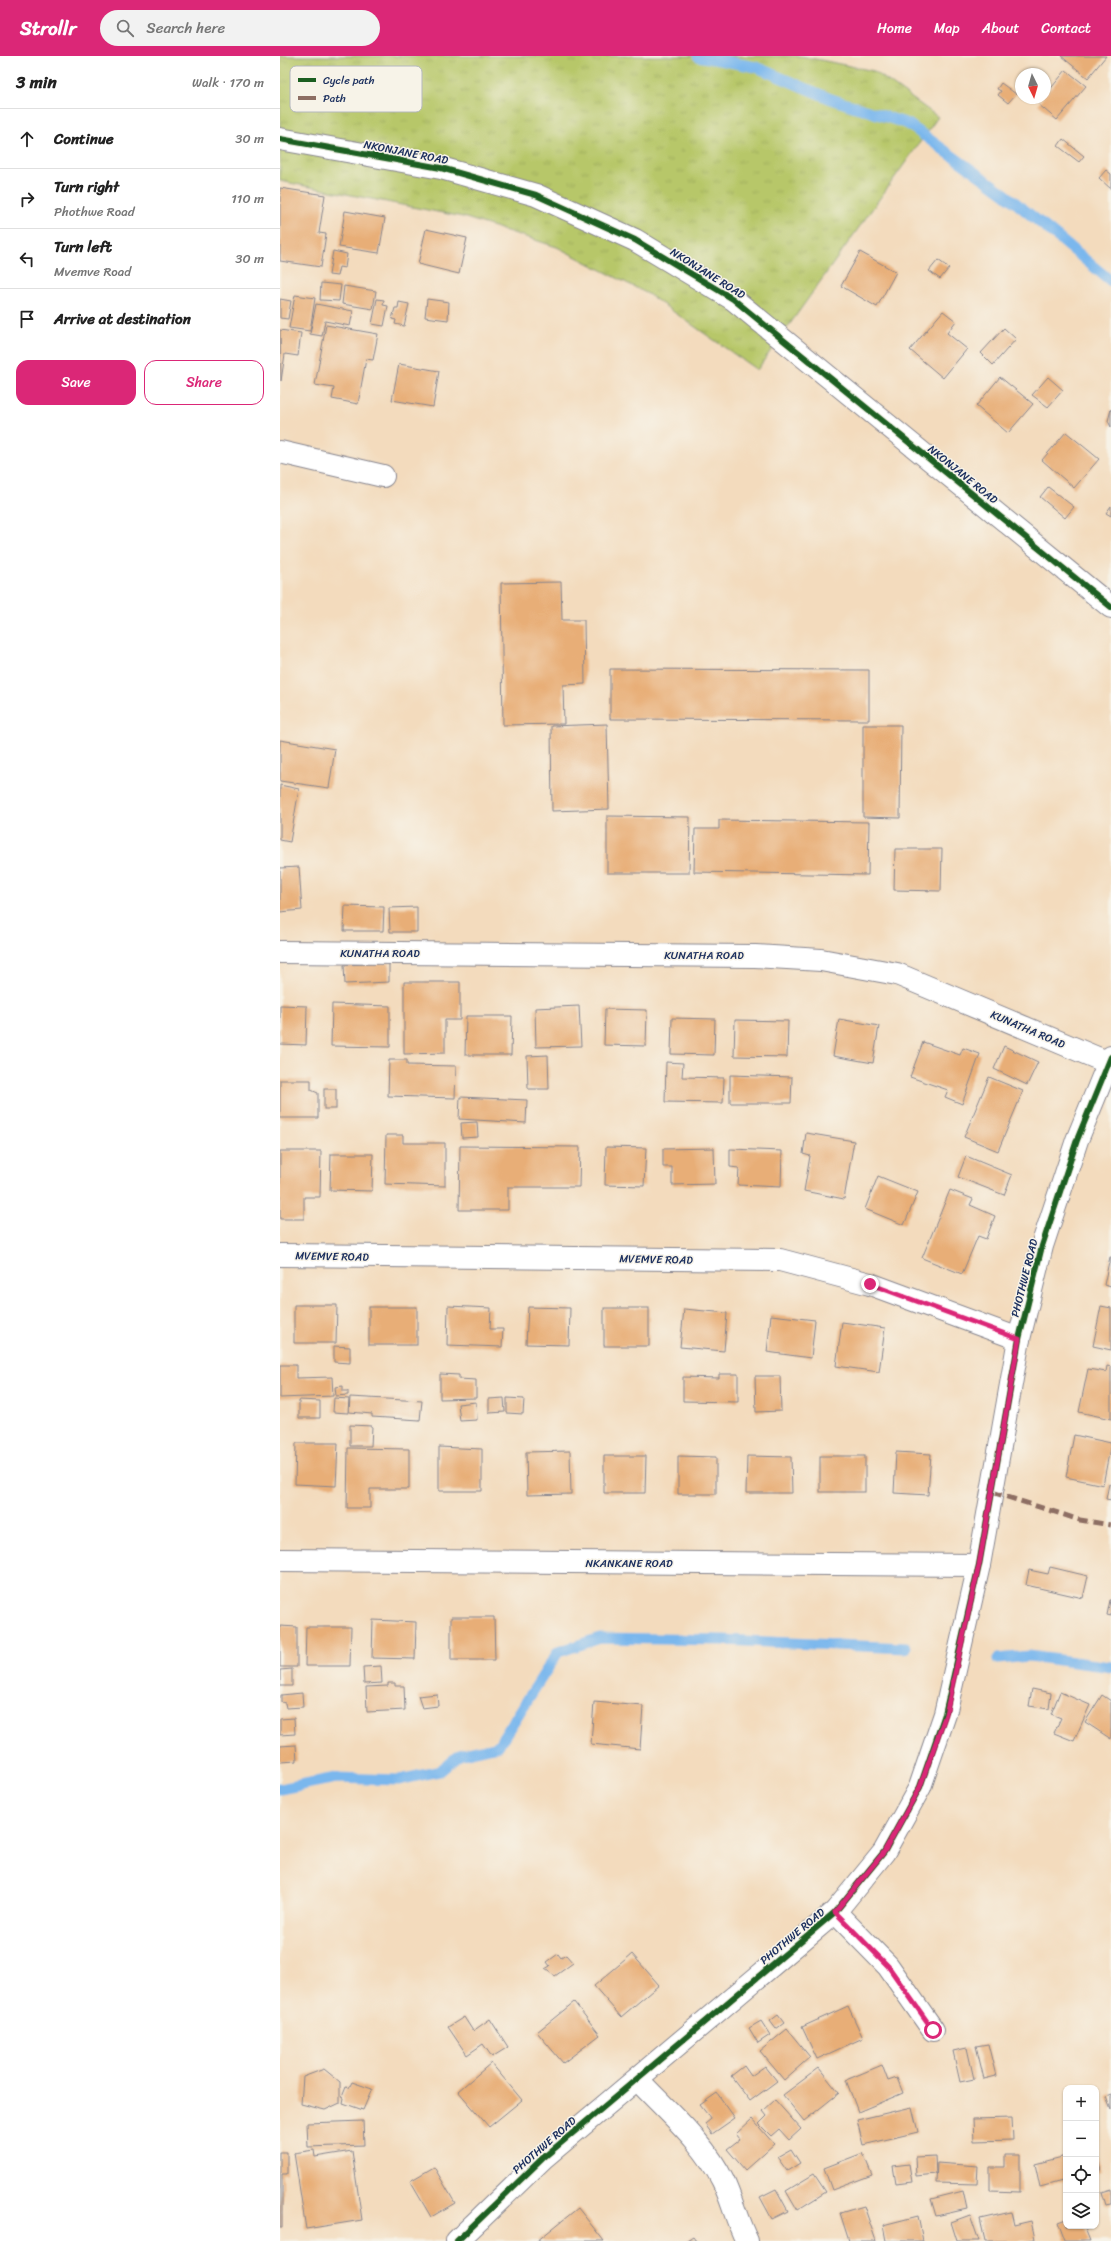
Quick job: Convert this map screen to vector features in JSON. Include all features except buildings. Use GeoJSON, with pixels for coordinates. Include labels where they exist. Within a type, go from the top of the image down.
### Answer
{"type":"FeatureCollection","features":[{"type":"Feature","properties":{"kind":"street","name":"NKONJANE ROAD"},"geometry":{"type":"LineString","coordinates":[[280,138],[441,168],[529,193],[635,240],[733,299],[1111,607]]}},
{"type":"Feature","properties":{"kind":"street"},"geometry":{"type":"LineString","coordinates":[[280,452],[382,476]]}},
{"type":"Feature","properties":{"kind":"street","name":"KUNATHA ROAD"},"geometry":{"type":"LineString","coordinates":[[280,952],[755,956],[821,960],[897,974],[1110,1060]]}},
{"type":"Feature","properties":{"kind":"street","name":"PHOTHWE ROAD"},"geometry":{"type":"LineString","coordinates":[[457,2241],[543,2158],[638,2080],[835,1912],[884,1852],[920,1787],[946,1714],[979,1565],[1019,1339],[1042,1246],[1059,1190],[1077,1140],[1110,1060]]}},
{"type":"Feature","properties":{"kind":"street","name":"MVEMVE ROAD"},"geometry":{"type":"LineString","coordinates":[[280,1255],[780,1260],[870,1284],[1019,1339]]}},
{"type":"Feature","properties":{"kind":"street","name":"NKANKANE ROAD"},"geometry":{"type":"LineString","coordinates":[[280,1560],[979,1565]]}},
{"type":"Feature","properties":{"kind":"street"},"geometry":{"type":"LineString","coordinates":[[835,1912],[888,1966],[933,2030]]}},
{"type":"Feature","properties":{"kind":"street"},"geometry":{"type":"LineString","coordinates":[[638,2080],[692,2137],[710,2160],[723,2181],[746,2241]]}},
{"type":"Feature","properties":{"kind":"green space"},"geometry":{"type":"Polygon","coordinates":[[[280,56],[801,56],[874,71],[938,117],[757,370],[648,294],[557,247],[463,217],[280,181],[280,56]]]}},
{"type":"Feature","properties":{"kind":"waterway"},"geometry":{"type":"LineString","coordinates":[[698,56],[756,67],[831,99],[908,124],[1005,194],[1111,281]]}},
{"type":"Feature","properties":{"kind":"waterway"},"geometry":{"type":"LineString","coordinates":[[280,1789],[336,1778],[399,1780],[440,1771],[459,1755],[498,1746],[558,1652],[600,1638],[722,1640],[906,1648]]}},
{"type":"Feature","properties":{"kind":"waterway"},"geometry":{"type":"LineString","coordinates":[[998,1659],[1029,1656],[1111,1667]]}},
{"type":"Feature","properties":{"kind":"marked path"},"geometry":{"type":"LineString","coordinates":[[992,1492],[1080,1520],[1111,1525]]}},
{"type":"Feature","properties":{"kind":"cycle path"},"geometry":{"type":"LineString","coordinates":[[280,139],[441,168],[536,195],[635,240],[733,299],[1111,607]]}},
{"type":"Feature","properties":{"kind":"cycle path"},"geometry":{"type":"LineString","coordinates":[[457,2241],[543,2158],[835,1912],[884,1852],[920,1787],[945,1714],[979,1565],[1019,1339],[1042,1246],[1077,1140],[1111,1057]]}},
{"type":"Feature","properties":{"kind":"route"},"geometry":{"type":"LineString","coordinates":[[870,1284],[1019,1339],[979,1565],[946,1714],[920,1787],[884,1852],[835,1912],[888,1966],[933,2030]]}}]}
